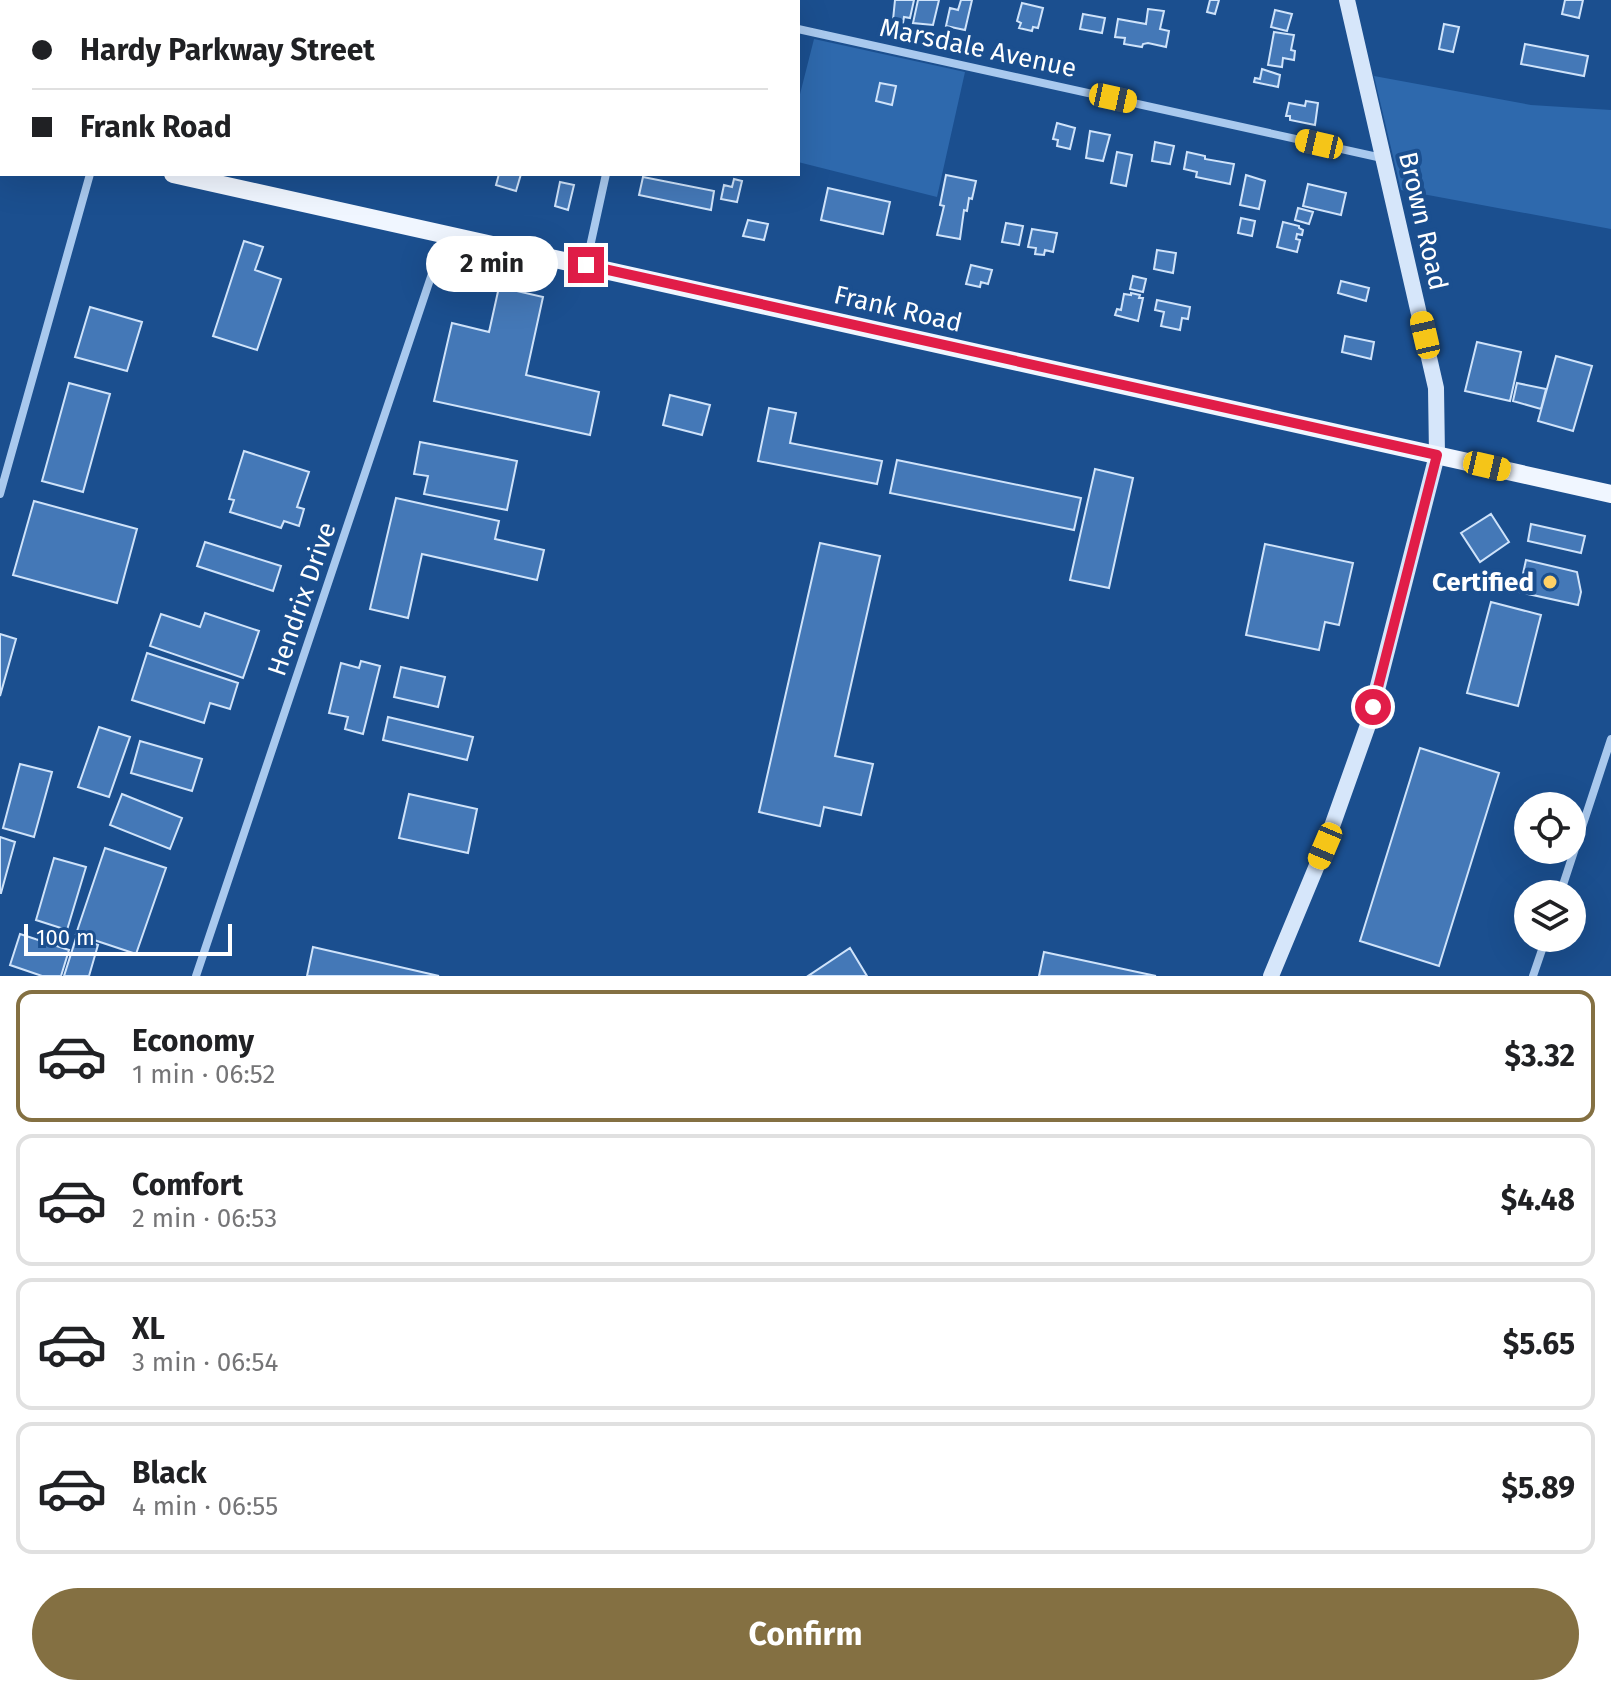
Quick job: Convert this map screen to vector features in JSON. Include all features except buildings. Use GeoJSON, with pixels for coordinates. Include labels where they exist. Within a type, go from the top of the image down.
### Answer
{"type":"FeatureCollection","features":[{"type":"Feature","properties":{"kind":"main road","name":"Brown Road"},"geometry":{"type":"LineString","coordinates":[[1271,976],[1325,846],[1368,725],[1437,455],[1436,388],[1347,0]]}},
{"type":"Feature","properties":{"kind":"main road","name":"Frank Road"},"geometry":{"type":"LineString","coordinates":[[182,176],[1611,494]]}},
{"type":"Feature","properties":{"kind":"street","name":"Marsdale Avenue"},"geometry":{"type":"LineString","coordinates":[[800,29],[1383,158]]}},
{"type":"Feature","properties":{"kind":"street"},"geometry":{"type":"LineString","coordinates":[[0,494],[89,176]]}},
{"type":"Feature","properties":{"kind":"street"},"geometry":{"type":"LineString","coordinates":[[586,265],[606,176]]}},
{"type":"Feature","properties":{"kind":"street","name":"Hendrix Drive"},"geometry":{"type":"LineString","coordinates":[[196,976],[445,235]]}},
{"type":"Feature","properties":{"kind":"street"},"geometry":{"type":"LineString","coordinates":[[1565,880],[1611,739]]}},
{"type":"Feature","properties":{"kind":"street"},"geometry":{"type":"LineString","coordinates":[[1533,976],[1541,952]]}},
{"type":"Feature","properties":{"kind":"shaded area"},"geometry":{"type":"Polygon","coordinates":[[[814,39],[965,72],[937,197],[800,163],[800,94],[814,39]]]}},
{"type":"Feature","properties":{"kind":"shaded area"},"geometry":{"type":"Polygon","coordinates":[[[1374,76],[1531,105],[1611,110],[1611,229],[1401,190],[1374,76]]]}},
{"type":"Feature","properties":{"kind":"place","name":"Certified"},"geometry":{"type":"Point","coordinates":[1550,582]}},
{"type":"Feature","properties":{"kind":"route"},"geometry":{"type":"LineString","coordinates":[[586,265],[1437,455],[1373,707]]}}]}
